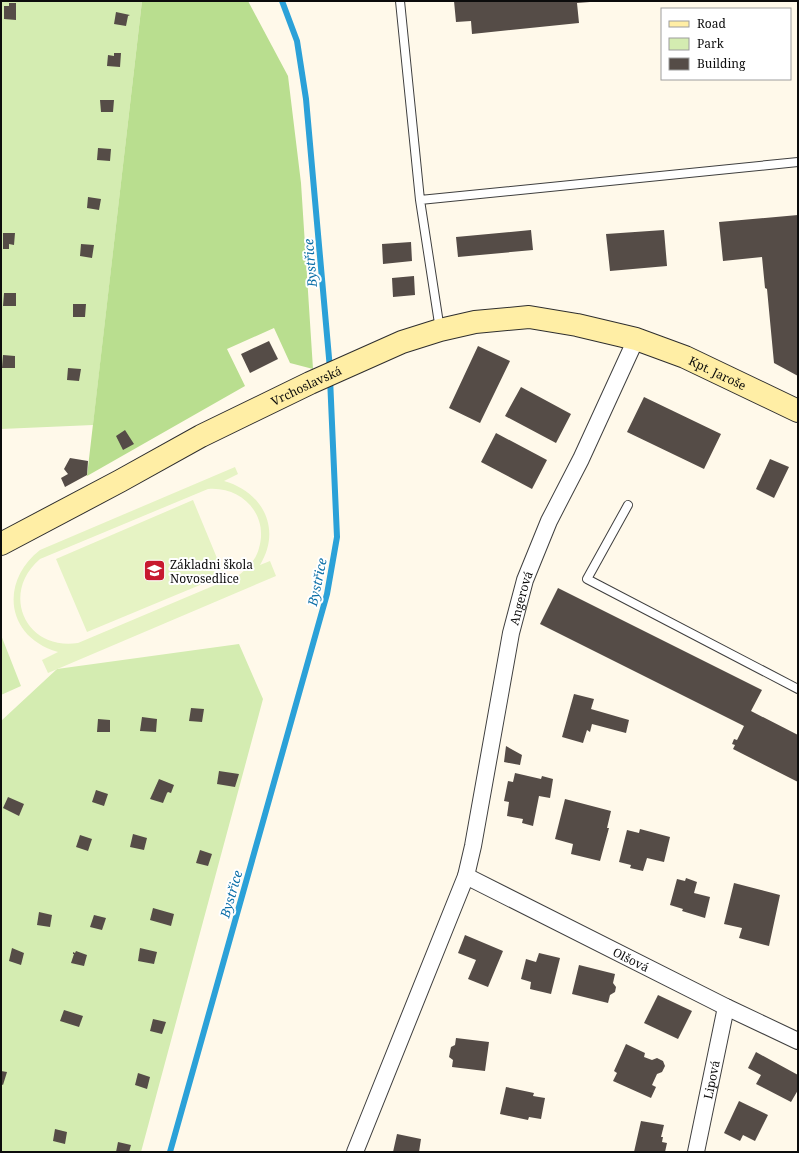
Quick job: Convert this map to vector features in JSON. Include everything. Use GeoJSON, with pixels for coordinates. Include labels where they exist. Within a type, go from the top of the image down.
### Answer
{"type":"FeatureCollection","features":[{"type":"Feature","properties":{"kind":"street","name":"Vrchoslavská"},"geometry":{"type":"LineString","coordinates":[[1,544],[201,436],[310,383],[402,342],[440,330],[475,322],[529,317],[577,325],[636,339]]}},
{"type":"Feature","properties":{"kind":"street","name":"Kpt. Jaroše"},"geometry":{"type":"LineString","coordinates":[[636,339],[685,357],[798,411]]}},
{"type":"Feature","properties":{"kind":"street","name":"Angerová"},"geometry":{"type":"LineString","coordinates":[[355,1152],[466,876],[473,846],[511,633],[525,580],[550,521],[581,459],[636,339]]}},
{"type":"Feature","properties":{"kind":"street","name":"Olšová"},"geometry":{"type":"LineString","coordinates":[[466,876],[726,1007],[798,1041]]}},
{"type":"Feature","properties":{"kind":"street","name":"Lipová"},"geometry":{"type":"LineString","coordinates":[[696,1152],[726,1007]]}},
{"type":"Feature","properties":{"kind":"lane"},"geometry":{"type":"LineString","coordinates":[[400,1],[420,200],[440,330]]}},
{"type":"Feature","properties":{"kind":"lane"},"geometry":{"type":"LineString","coordinates":[[420,200],[798,162]]}},
{"type":"Feature","properties":{"kind":"lane"},"geometry":{"type":"LineString","coordinates":[[628,504],[587,579],[798,690]]}},
{"type":"Feature","properties":{"kind":"green space"},"geometry":{"type":"Polygon","coordinates":[[[1,1],[142,1],[93,425],[1,429],[1,1]]]}},
{"type":"Feature","properties":{"kind":"green space"},"geometry":{"type":"Polygon","coordinates":[[[142,1],[248,1],[288,76],[301,183],[313,369],[290,363],[274,328],[227,349],[245,386],[87,476],[142,1]]]}},
{"type":"Feature","properties":{"kind":"green space"},"geometry":{"type":"Polygon","coordinates":[[[235,467],[238,474],[224,481],[238,486],[249,494],[258,503],[265,514],[269,526],[269,538],[266,552],[260,565],[270,561],[276,576],[48,673],[42,660],[58,652],[40,645],[27,634],[18,621],[14,607],[14,592],[18,577],[27,563],[40,550],[235,467]],[[208,489],[40,559],[28,573],[22,588],[20,603],[24,617],[32,629],[44,638],[60,643],[78,643],[239,575],[246,570],[258,552],[261,536],[260,524],[250,505],[241,497],[220,489],[208,489]]]}},
{"type":"Feature","properties":{"kind":"green space"},"geometry":{"type":"Polygon","coordinates":[[[193,500],[224,575],[87,632],[56,559],[193,500]]]}},
{"type":"Feature","properties":{"kind":"green space"},"geometry":{"type":"Polygon","coordinates":[[[1,635],[21,686],[1,695],[1,635]]]}},
{"type":"Feature","properties":{"kind":"green space"},"geometry":{"type":"Polygon","coordinates":[[[239,644],[263,699],[141,1152],[1,1152],[1,721],[57,669],[239,644]]]}},
{"type":"Feature","properties":{"kind":"building"},"geometry":{"type":"Polygon","coordinates":[[[454,1],[590,2],[577,3],[579,23],[472,34],[471,21],[456,22],[454,1]]]}},
{"type":"Feature","properties":{"kind":"building"},"geometry":{"type":"Polygon","coordinates":[[[9,3],[16,3],[16,20],[4,19],[4,6],[9,6],[9,3]]]}},
{"type":"Feature","properties":{"kind":"building"},"geometry":{"type":"Polygon","coordinates":[[[116,12],[130,15],[128,16],[126,26],[114,24],[116,12]]]}},
{"type":"Feature","properties":{"kind":"building"},"geometry":{"type":"Polygon","coordinates":[[[114,53],[121,53],[120,67],[107,66],[108,55],[114,56],[114,53]]]}},
{"type":"Feature","properties":{"kind":"building"},"geometry":{"type":"Polygon","coordinates":[[[100,100],[114,100],[113,112],[101,112],[100,100]]]}},
{"type":"Feature","properties":{"kind":"building"},"geometry":{"type":"Polygon","coordinates":[[[98,148],[111,149],[110,161],[97,160],[98,148]]]}},
{"type":"Feature","properties":{"kind":"building"},"geometry":{"type":"Polygon","coordinates":[[[88,197],[101,199],[99,210],[87,208],[88,197]]]}},
{"type":"Feature","properties":{"kind":"building"},"geometry":{"type":"Polygon","coordinates":[[[798,215],[798,376],[774,363],[767,289],[765,288],[762,257],[723,261],[719,222],[798,215]]]}},
{"type":"Feature","properties":{"kind":"building"},"geometry":{"type":"Polygon","coordinates":[[[531,230],[533,250],[458,257],[456,237],[531,230]]]}},
{"type":"Feature","properties":{"kind":"building"},"geometry":{"type":"Polygon","coordinates":[[[664,230],[667,266],[610,271],[606,234],[664,230]]]}},
{"type":"Feature","properties":{"kind":"building"},"geometry":{"type":"Polygon","coordinates":[[[3,233],[15,233],[14,245],[9,244],[9,249],[3,249],[3,233]]]}},
{"type":"Feature","properties":{"kind":"building"},"geometry":{"type":"Polygon","coordinates":[[[411,242],[412,261],[383,264],[382,244],[411,242]]]}},
{"type":"Feature","properties":{"kind":"building"},"geometry":{"type":"Polygon","coordinates":[[[81,244],[94,245],[92,258],[80,256],[81,244]]]}},
{"type":"Feature","properties":{"kind":"building"},"geometry":{"type":"Polygon","coordinates":[[[414,276],[415,295],[393,297],[392,278],[414,276]]]}},
{"type":"Feature","properties":{"kind":"building"},"geometry":{"type":"Polygon","coordinates":[[[4,293],[16,293],[16,306],[3,306],[4,293]]]}},
{"type":"Feature","properties":{"kind":"building"},"geometry":{"type":"Polygon","coordinates":[[[73,304],[86,304],[85,317],[73,317],[73,304]]]}},
{"type":"Feature","properties":{"kind":"building"},"geometry":{"type":"Polygon","coordinates":[[[269,341],[278,359],[250,373],[241,354],[269,341]]]}},
{"type":"Feature","properties":{"kind":"building"},"geometry":{"type":"Polygon","coordinates":[[[478,346],[510,361],[480,423],[449,408],[478,346]]]}},
{"type":"Feature","properties":{"kind":"building"},"geometry":{"type":"Polygon","coordinates":[[[3,355],[15,356],[15,368],[2,368],[3,355]]]}},
{"type":"Feature","properties":{"kind":"building"},"geometry":{"type":"Polygon","coordinates":[[[68,368],[81,369],[79,381],[67,380],[68,368]]]}},
{"type":"Feature","properties":{"kind":"building"},"geometry":{"type":"Polygon","coordinates":[[[521,387],[571,414],[556,443],[505,416],[521,387]]]}},
{"type":"Feature","properties":{"kind":"building"},"geometry":{"type":"Polygon","coordinates":[[[644,397],[721,434],[704,469],[627,432],[644,397]]]}},
{"type":"Feature","properties":{"kind":"building"},"geometry":{"type":"Polygon","coordinates":[[[125,430],[134,444],[123,450],[116,436],[125,430]]]}},
{"type":"Feature","properties":{"kind":"building"},"geometry":{"type":"Polygon","coordinates":[[[496,433],[547,460],[532,489],[481,462],[496,433]]]}},
{"type":"Feature","properties":{"kind":"building"},"geometry":{"type":"Polygon","coordinates":[[[70,458],[88,461],[87,475],[65,487],[61,478],[68,474],[64,469],[70,458]]]}},
{"type":"Feature","properties":{"kind":"building"},"geometry":{"type":"Polygon","coordinates":[[[770,459],[789,467],[774,498],[756,489],[770,459]]]}},
{"type":"Feature","properties":{"kind":"building"},"geometry":{"type":"Polygon","coordinates":[[[558,588],[762,690],[751,711],[798,735],[798,782],[733,749],[735,745],[732,744],[734,739],[737,740],[744,726],[540,624],[558,588]]]}},
{"type":"Feature","properties":{"kind":"building"},"geometry":{"type":"Polygon","coordinates":[[[574,694],[594,699],[591,709],[629,720],[626,733],[592,724],[590,732],[587,730],[583,743],[562,737],[574,694]]]}},
{"type":"Feature","properties":{"kind":"building"},"geometry":{"type":"Polygon","coordinates":[[[191,708],[204,709],[202,722],[189,721],[191,708]]]}},
{"type":"Feature","properties":{"kind":"building"},"geometry":{"type":"Polygon","coordinates":[[[142,717],[157,719],[156,732],[140,731],[142,717]]]}},
{"type":"Feature","properties":{"kind":"building"},"geometry":{"type":"Polygon","coordinates":[[[98,719],[110,720],[110,732],[97,732],[98,719]]]}},
{"type":"Feature","properties":{"kind":"building"},"geometry":{"type":"Polygon","coordinates":[[[506,746],[522,755],[520,765],[504,762],[506,746]]]}},
{"type":"Feature","properties":{"kind":"building"},"geometry":{"type":"Polygon","coordinates":[[[219,771],[239,774],[235,787],[217,784],[219,771]]]}},
{"type":"Feature","properties":{"kind":"building"},"geometry":{"type":"Polygon","coordinates":[[[515,773],[541,779],[542,776],[553,779],[550,798],[539,796],[533,826],[522,823],[523,819],[507,816],[509,802],[504,801],[508,781],[513,782],[515,773]]]}},
{"type":"Feature","properties":{"kind":"building"},"geometry":{"type":"Polygon","coordinates":[[[159,779],[174,785],[171,793],[167,793],[163,803],[150,799],[159,779]]]}},
{"type":"Feature","properties":{"kind":"building"},"geometry":{"type":"Polygon","coordinates":[[[96,790],[108,794],[104,806],[92,802],[96,790]]]}},
{"type":"Feature","properties":{"kind":"building"},"geometry":{"type":"Polygon","coordinates":[[[8,797],[24,804],[19,816],[3,808],[8,797]]]}},
{"type":"Feature","properties":{"kind":"building"},"geometry":{"type":"Polygon","coordinates":[[[565,799],[611,811],[607,828],[609,828],[600,861],[571,854],[573,844],[555,839],[565,799]]]}},
{"type":"Feature","properties":{"kind":"building"},"geometry":{"type":"Polygon","coordinates":[[[640,829],[670,837],[664,862],[647,858],[643,871],[630,868],[631,865],[619,862],[627,830],[639,833],[640,829]]]}},
{"type":"Feature","properties":{"kind":"building"},"geometry":{"type":"Polygon","coordinates":[[[133,834],[147,838],[144,850],[130,847],[133,834]]]}},
{"type":"Feature","properties":{"kind":"building"},"geometry":{"type":"Polygon","coordinates":[[[80,835],[92,839],[88,851],[76,847],[80,835]]]}},
{"type":"Feature","properties":{"kind":"building"},"geometry":{"type":"Polygon","coordinates":[[[200,850],[212,854],[208,866],[196,863],[200,850]]]}},
{"type":"Feature","properties":{"kind":"building"},"geometry":{"type":"Polygon","coordinates":[[[686,878],[697,882],[694,893],[710,897],[705,918],[682,911],[683,909],[670,905],[677,879],[685,881],[686,878]]]}},
{"type":"Feature","properties":{"kind":"building"},"geometry":{"type":"Polygon","coordinates":[[[734,883],[780,895],[769,946],[739,938],[742,928],[724,924],[734,883]]]}},
{"type":"Feature","properties":{"kind":"building"},"geometry":{"type":"Polygon","coordinates":[[[153,908],[174,914],[171,926],[150,920],[153,908]]]}},
{"type":"Feature","properties":{"kind":"building"},"geometry":{"type":"Polygon","coordinates":[[[39,912],[52,915],[50,927],[37,925],[39,912]]]}},
{"type":"Feature","properties":{"kind":"building"},"geometry":{"type":"Polygon","coordinates":[[[94,915],[106,918],[102,930],[90,927],[94,915]]]}},
{"type":"Feature","properties":{"kind":"building"},"geometry":{"type":"Polygon","coordinates":[[[465,935],[503,951],[488,987],[468,979],[476,960],[458,953],[465,935]]]}},
{"type":"Feature","properties":{"kind":"building"},"geometry":{"type":"Polygon","coordinates":[[[12,948],[24,953],[21,965],[9,961],[12,948]]]}},
{"type":"Feature","properties":{"kind":"building"},"geometry":{"type":"Polygon","coordinates":[[[140,948],[157,952],[154,964],[138,961],[140,948]]]}},
{"type":"Feature","properties":{"kind":"building"},"geometry":{"type":"Polygon","coordinates":[[[76,951],[87,955],[84,966],[71,963],[74,954],[73,952],[75,953],[76,951]]]}},
{"type":"Feature","properties":{"kind":"building"},"geometry":{"type":"Polygon","coordinates":[[[539,953],[560,958],[551,994],[530,989],[531,982],[521,979],[526,959],[536,962],[539,953]]]}},
{"type":"Feature","properties":{"kind":"building"},"geometry":{"type":"Polygon","coordinates":[[[579,965],[615,974],[613,983],[616,987],[615,992],[610,995],[608,1003],[572,994],[579,965]]]}},
{"type":"Feature","properties":{"kind":"building"},"geometry":{"type":"Polygon","coordinates":[[[658,995],[692,1011],[678,1039],[644,1023],[658,995]]]}},
{"type":"Feature","properties":{"kind":"building"},"geometry":{"type":"Polygon","coordinates":[[[64,1010],[83,1016],[79,1027],[60,1021],[64,1010]]]}},
{"type":"Feature","properties":{"kind":"building"},"geometry":{"type":"Polygon","coordinates":[[[153,1019],[166,1022],[162,1034],[150,1031],[153,1019]]]}},
{"type":"Feature","properties":{"kind":"building"},"geometry":{"type":"Polygon","coordinates":[[[456,1038],[489,1042],[485,1071],[452,1067],[453,1060],[449,1057],[451,1047],[455,1045],[456,1038]]]}},
{"type":"Feature","properties":{"kind":"building"},"geometry":{"type":"Polygon","coordinates":[[[626,1044],[645,1053],[644,1057],[652,1060],[657,1058],[663,1061],[665,1066],[662,1072],[657,1074],[652,1085],[656,1087],[651,1098],[613,1081],[617,1073],[614,1071],[626,1044]]]}},
{"type":"Feature","properties":{"kind":"building"},"geometry":{"type":"Polygon","coordinates":[[[756,1052],[798,1075],[798,1090],[791,1102],[756,1084],[761,1075],[748,1068],[756,1052]]]}},
{"type":"Feature","properties":{"kind":"building"},"geometry":{"type":"Polygon","coordinates":[[[1,1071],[7,1072],[3,1085],[1,1084],[1,1071]]]}},
{"type":"Feature","properties":{"kind":"building"},"geometry":{"type":"Polygon","coordinates":[[[138,1073],[150,1077],[147,1089],[135,1085],[138,1073]]]}},
{"type":"Feature","properties":{"kind":"building"},"geometry":{"type":"Polygon","coordinates":[[[506,1087],[534,1093],[533,1096],[545,1098],[541,1119],[529,1117],[528,1120],[500,1114],[506,1087]]]}},
{"type":"Feature","properties":{"kind":"building"},"geometry":{"type":"Polygon","coordinates":[[[739,1101],[768,1115],[755,1141],[743,1135],[740,1141],[724,1133],[739,1101]]]}},
{"type":"Feature","properties":{"kind":"building"},"geometry":{"type":"Polygon","coordinates":[[[641,1121],[664,1125],[661,1137],[663,1137],[662,1142],[667,1143],[665,1152],[634,1152],[641,1121]]]}},
{"type":"Feature","properties":{"kind":"building"},"geometry":{"type":"Polygon","coordinates":[[[55,1129],[67,1132],[65,1144],[53,1141],[55,1129]]]}},
{"type":"Feature","properties":{"kind":"building"},"geometry":{"type":"Polygon","coordinates":[[[397,1134],[421,1139],[419,1152],[393,1152],[397,1134]]]}},
{"type":"Feature","properties":{"kind":"building"},"geometry":{"type":"Polygon","coordinates":[[[118,1142],[131,1145],[129,1152],[116,1152],[118,1142]]]}},
{"type":"Feature","properties":{"kind":"waterway","name":"Bystřice"},"geometry":{"type":"LineString","coordinates":[[282,1],[297,41],[306,99],[330,369]]}},
{"type":"Feature","properties":{"kind":"waterway","name":"Bystřice"},"geometry":{"type":"LineString","coordinates":[[170,1152],[327,594],[337,537],[330,378]]}},
{"type":"Feature","properties":{"kind":"place","name":"Základni škola Novosedlice"},"geometry":{"type":"Point","coordinates":[154,571]}}]}
